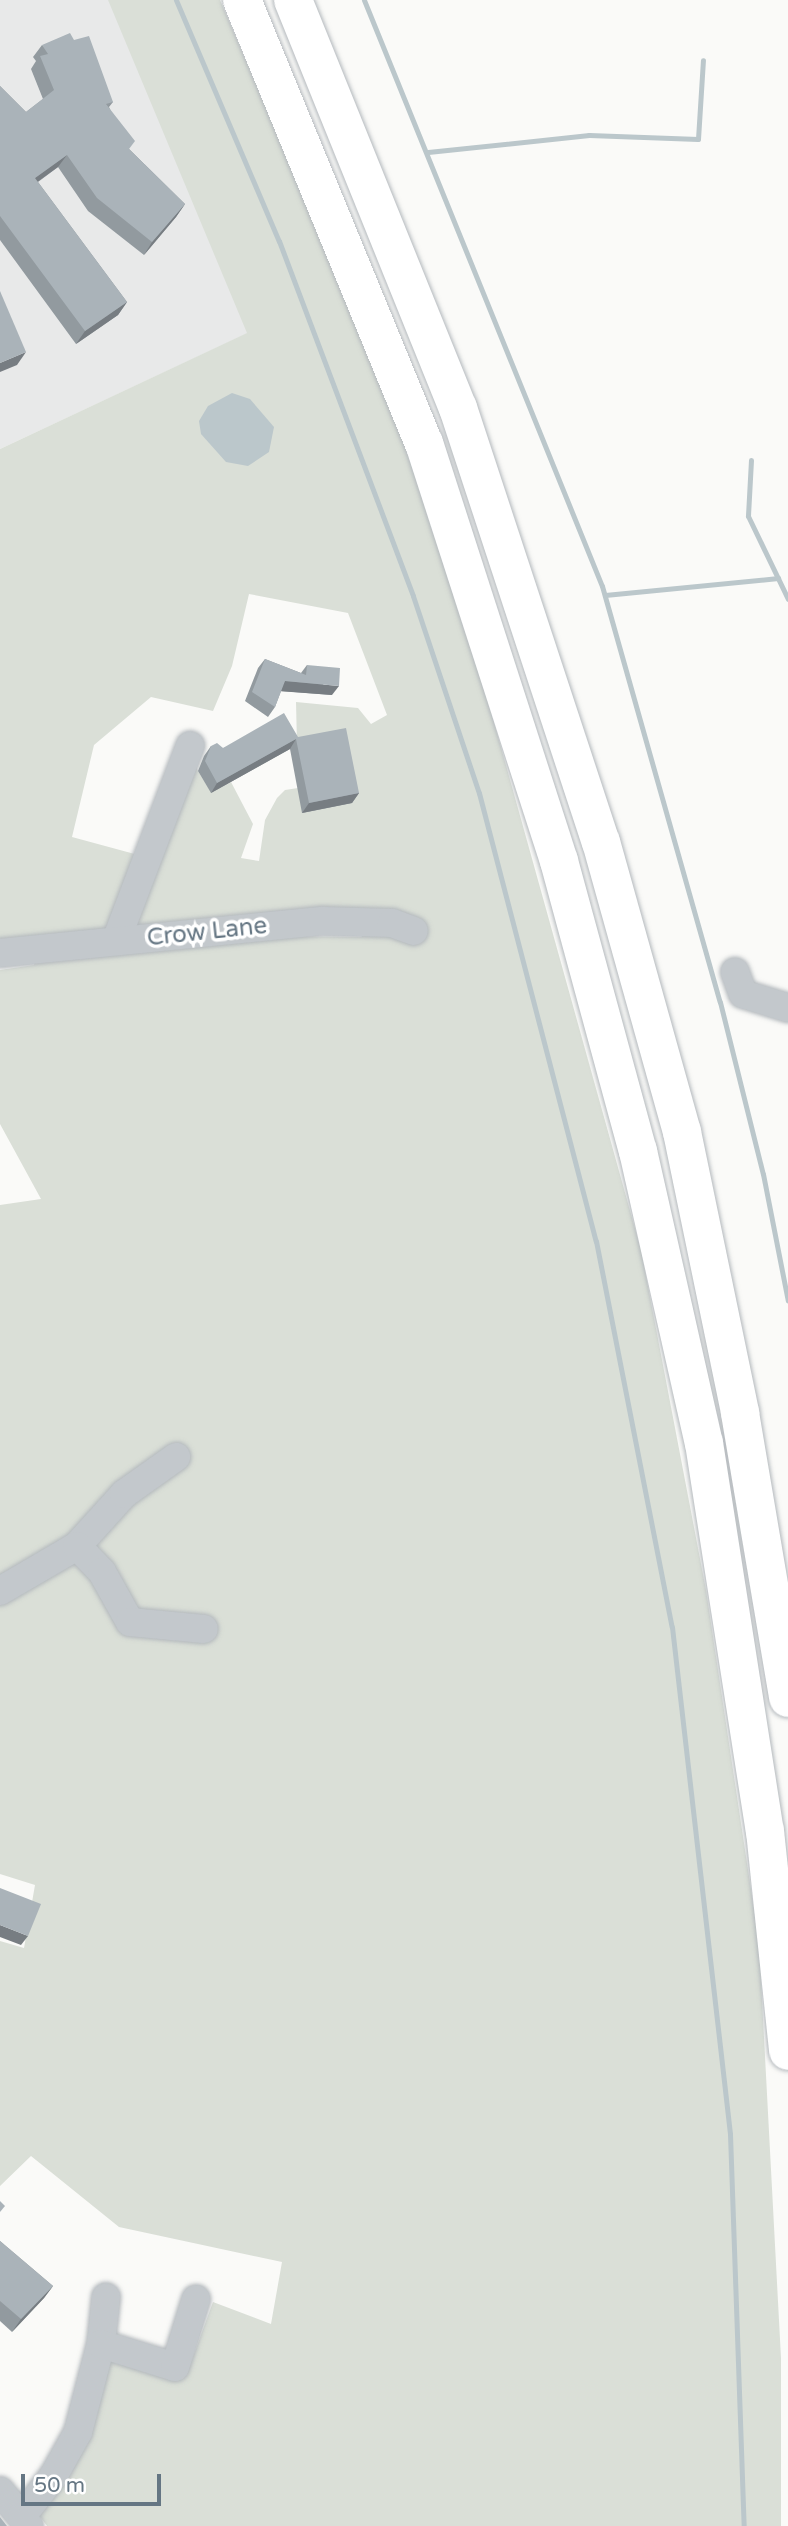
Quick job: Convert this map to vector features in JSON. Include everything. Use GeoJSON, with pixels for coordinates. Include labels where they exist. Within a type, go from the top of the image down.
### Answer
{"type":"FeatureCollection","features":[{"type":"Feature","properties":{"kind":"highway"},"geometry":{"type":"LineString","coordinates":[[242,0],[424,443],[559,861],[638,1151],[704,1443],[765,1830],[788,2051]]}},
{"type":"Feature","properties":{"kind":"highway"},"geometry":{"type":"LineString","coordinates":[[293,0],[458,408],[601,842],[682,1132],[740,1413],[788,1698]]}},
{"type":"Feature","properties":{"kind":"street"},"geometry":{"type":"LineString","coordinates":[[116,941],[190,746]]}},
{"type":"Feature","properties":{"kind":"street","name":"Crow Lane"},"geometry":{"type":"LineString","coordinates":[[0,953],[323,921],[392,923],[414,931]]}},
{"type":"Feature","properties":{"kind":"street"},"geometry":{"type":"LineString","coordinates":[[735,972],[743,994],[788,1008]]}},
{"type":"Feature","properties":{"kind":"street"},"geometry":{"type":"LineString","coordinates":[[0,1591],[77,1546],[124,1494],[176,1457]]}},
{"type":"Feature","properties":{"kind":"street"},"geometry":{"type":"LineString","coordinates":[[77,1546],[103,1572],[131,1622],[204,1629]]}},
{"type":"Feature","properties":{"kind":"street"},"geometry":{"type":"LineString","coordinates":[[0,2491],[25,2521],[78,2432],[102,2344],[106,2297]]}},
{"type":"Feature","properties":{"kind":"street"},"geometry":{"type":"LineString","coordinates":[[102,2344],[175,2367],[196,2299]]}},
{"type":"Feature","properties":{"kind":"shaded area"},"geometry":{"type":"Polygon","coordinates":[[[0,0],[134,0],[248,333],[0,449],[0,0]]]}},
{"type":"Feature","properties":{"kind":"shaded area"},"geometry":{"type":"Polygon","coordinates":[[[108,0],[220,0],[385,385],[458,593],[641,1250],[706,1590],[759,1943],[781,2358],[781,2526],[47,2526],[36,2511],[106,2355],[186,2376],[213,2302],[271,2324],[282,2262],[119,2227],[31,2156],[0,2186],[0,1941],[24,1948],[35,1885],[0,1874],[0,1205],[41,1199],[0,1124],[0,970],[34,965],[42,940],[0,943],[0,449],[247,333],[108,0]],[[249,594],[232,666],[213,711],[151,697],[94,745],[72,837],[142,856],[112,924],[98,934],[362,937],[350,918],[129,930],[190,758],[211,792],[231,782],[253,824],[241,858],[259,861],[265,820],[277,798],[285,790],[298,788],[296,702],[358,708],[371,724],[387,715],[348,613],[249,594]]]}},
{"type":"Feature","properties":{"kind":"shaded area"},"geometry":{"type":"Polygon","coordinates":[[[232,393],[250,399],[274,427],[269,452],[248,466],[226,462],[201,434],[199,421],[208,406],[232,393]]]}},
{"type":"Feature","properties":{"kind":"building"},"geometry":{"type":"Polygon","coordinates":[[[70,33],[74,40],[89,36],[113,102],[106,104],[135,141],[129,149],[185,204],[152,242],[97,198],[67,155],[35,178],[127,302],[85,331],[0,216],[0,86],[26,112],[54,90],[40,56],[48,54],[42,45],[70,33]]]}},
{"type":"Feature","properties":{"kind":"building"},"geometry":{"type":"Polygon","coordinates":[[[0,291],[26,352],[0,363],[0,291]]]}},
{"type":"Feature","properties":{"kind":"building"},"geometry":{"type":"Polygon","coordinates":[[[265,659],[306,675],[307,665],[340,668],[339,686],[285,681],[275,707],[252,692],[265,659]]]}},
{"type":"Feature","properties":{"kind":"building"},"geometry":{"type":"Polygon","coordinates":[[[284,713],[298,737],[346,728],[359,793],[309,803],[296,739],[217,783],[205,761],[211,746],[217,743],[223,748],[284,713]]]}},
{"type":"Feature","properties":{"kind":"building"},"geometry":{"type":"Polygon","coordinates":[[[0,1888],[41,1904],[28,1936],[0,1925],[0,1888]]]}},
{"type":"Feature","properties":{"kind":"building"},"geometry":{"type":"Polygon","coordinates":[[[0,2241],[53,2286],[21,2319],[0,2301],[0,2241]]]}},
{"type":"Feature","properties":{"kind":"building"},"geometry":{"type":"Polygon","coordinates":[[[0,2517],[7,2526],[0,2526],[0,2517]]]}},
{"type":"Feature","properties":{"kind":"waterway"},"geometry":{"type":"LineString","coordinates":[[176,0],[279,241],[413,596],[479,793],[596,1241],[672,1627],[730,2134],[744,2526]]}},
{"type":"Feature","properties":{"kind":"waterway"},"geometry":{"type":"LineString","coordinates":[[364,0],[602,586],[720,1002],[763,1174],[788,1301]]}},
{"type":"Feature","properties":{"kind":"waterway"},"geometry":{"type":"LineString","coordinates":[[428,152],[589,135],[698,139],[703,60]]}},
{"type":"Feature","properties":{"kind":"waterway"},"geometry":{"type":"LineString","coordinates":[[751,460],[748,516],[788,599]]}},
{"type":"Feature","properties":{"kind":"waterway"},"geometry":{"type":"LineString","coordinates":[[605,595],[778,578]]}}]}
